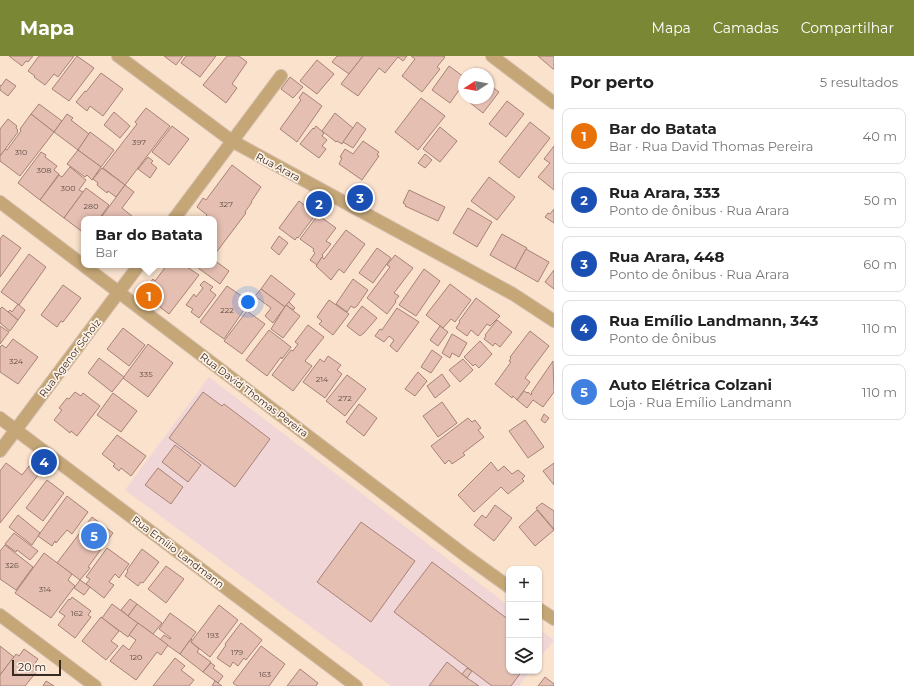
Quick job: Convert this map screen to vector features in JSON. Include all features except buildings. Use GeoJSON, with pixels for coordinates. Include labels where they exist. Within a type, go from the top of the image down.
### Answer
{"type":"FeatureCollection","features":[{"type":"Feature","properties":{"kind":"street","name":"Rua Arara"},"geometry":{"type":"LineString","coordinates":[[118,56],[232,142],[513,294],[554,321]]}},
{"type":"Feature","properties":{"kind":"street"},"geometry":{"type":"LineString","coordinates":[[492,56],[554,103]]}},
{"type":"Feature","properties":{"kind":"street"},"geometry":{"type":"LineString","coordinates":[[176,216],[281,76]]}},
{"type":"Feature","properties":{"kind":"street","name":"Rua David Thomas Pereira"},"geometry":{"type":"LineString","coordinates":[[0,202],[81,263]]}},
{"type":"Feature","properties":{"kind":"street","name":"Rua David Thomas Pereira"},"geometry":{"type":"LineString","coordinates":[[87,268],[506,585]]}},
{"type":"Feature","properties":{"kind":"street","name":"Rua Agenor Scholz"},"geometry":{"type":"LineString","coordinates":[[0,451],[137,268]]}},
{"type":"Feature","properties":{"kind":"street","name":"Rua Emílio Landmann"},"geometry":{"type":"LineString","coordinates":[[0,418],[356,686]]}},
{"type":"Feature","properties":{"kind":"street"},"geometry":{"type":"LineString","coordinates":[[542,611],[554,619]]}},
{"type":"Feature","properties":{"kind":"street"},"geometry":{"type":"LineString","coordinates":[[0,615],[95,686]]}},
{"type":"Feature","properties":{"kind":"shaded area"},"geometry":{"type":"Polygon","coordinates":[[[209,377],[506,604],[506,674],[528,674],[519,686],[391,686],[125,490],[209,377]]]}},
{"type":"Feature","properties":{"kind":"shaded area"},"geometry":{"type":"Polygon","coordinates":[[[542,631],[554,640],[542,655],[542,631]]]}},
{"type":"Feature","properties":{"kind":"place","name":"Rua Arara, 448"},"geometry":{"type":"Point","coordinates":[360,198]}},
{"type":"Feature","properties":{"kind":"place","name":"Rua Arara, 333"},"geometry":{"type":"Point","coordinates":[319,204]}},
{"type":"Feature","properties":{"kind":"place","name":"Bar do Batata"},"geometry":{"type":"Point","coordinates":[149,296]}},
{"type":"Feature","properties":{"kind":"place","name":"Rua Emílio Landmann, 343"},"geometry":{"type":"Point","coordinates":[44,462]}},
{"type":"Feature","properties":{"kind":"place","name":"Auto Elétrica Colzani"},"geometry":{"type":"Point","coordinates":[94,536]}}]}
